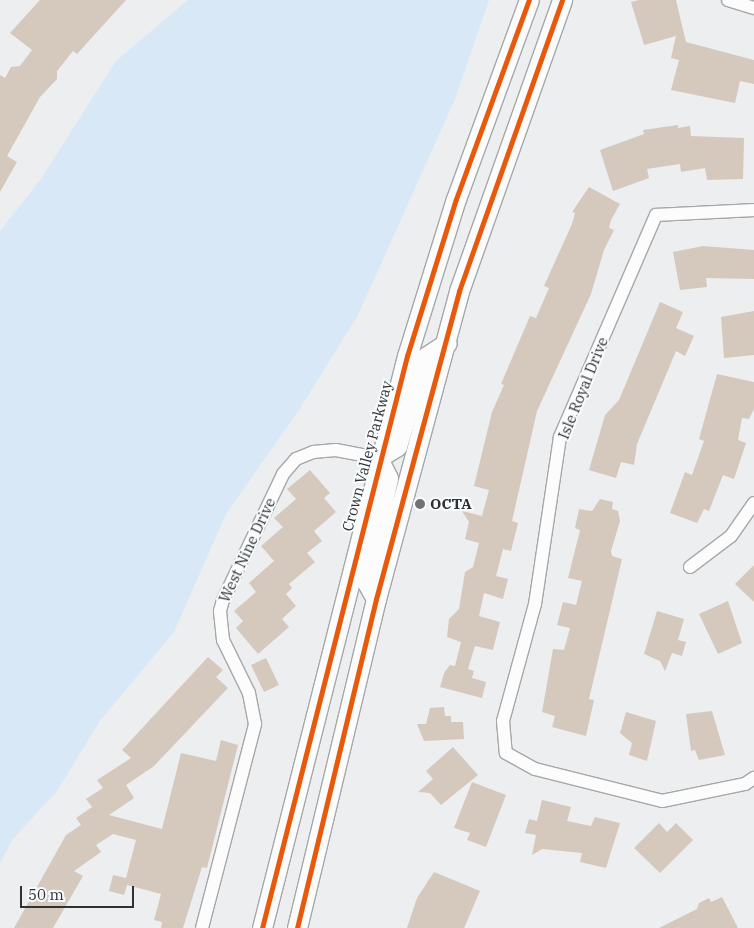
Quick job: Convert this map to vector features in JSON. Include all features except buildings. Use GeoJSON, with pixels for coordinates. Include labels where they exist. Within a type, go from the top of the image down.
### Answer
{"type":"FeatureCollection","features":[{"type":"Feature","properties":{"kind":"main road","name":"Crown Valley Parkway"},"geometry":{"type":"LineString","coordinates":[[262,928],[378,458],[456,199],[528,0]]}},
{"type":"Feature","properties":{"kind":"main road"},"geometry":{"type":"LineString","coordinates":[[297,928],[376,599],[447,343],[492,194],[562,0]]}},
{"type":"Feature","properties":{"kind":"main road"},"geometry":{"type":"LineString","coordinates":[[376,599],[366,581],[388,478],[378,458],[397,446],[424,358],[447,343]]}},
{"type":"Feature","properties":{"kind":"street"},"geometry":{"type":"LineString","coordinates":[[728,0],[754,8]]}},
{"type":"Feature","properties":{"kind":"street","name":"Isle Royal Drive"},"geometry":{"type":"LineString","coordinates":[[754,210],[656,215],[560,437],[535,604],[503,721],[506,753],[535,769],[662,801],[745,784],[754,778]]}},
{"type":"Feature","properties":{"kind":"street","name":"West Nine Drive"},"geometry":{"type":"LineString","coordinates":[[202,928],[255,724],[249,692],[223,640],[220,618],[223,600],[283,474],[296,460],[313,452],[336,450],[378,458]]}},
{"type":"Feature","properties":{"kind":"street"},"geometry":{"type":"LineString","coordinates":[[690,567],[731,536],[754,503]]}},
{"type":"Feature","properties":{"kind":"shaded area"},"geometry":{"type":"Polygon","coordinates":[[[188,0],[489,0],[455,99],[358,315],[299,410],[226,514],[174,632],[100,721],[57,791],[12,840],[0,863],[0,231],[41,179],[116,61],[188,0]]]}},
{"type":"Feature","properties":{"kind":"cycle path"},"geometry":{"type":"LineString","coordinates":[[262,928],[407,356],[456,199],[529,0]]}},
{"type":"Feature","properties":{"kind":"cycle path"},"geometry":{"type":"LineString","coordinates":[[297,928],[376,599],[459,291],[562,0]]}},
{"type":"Feature","properties":{"kind":"place","name":"OCTA"},"geometry":{"type":"Point","coordinates":[420,504]}}]}
